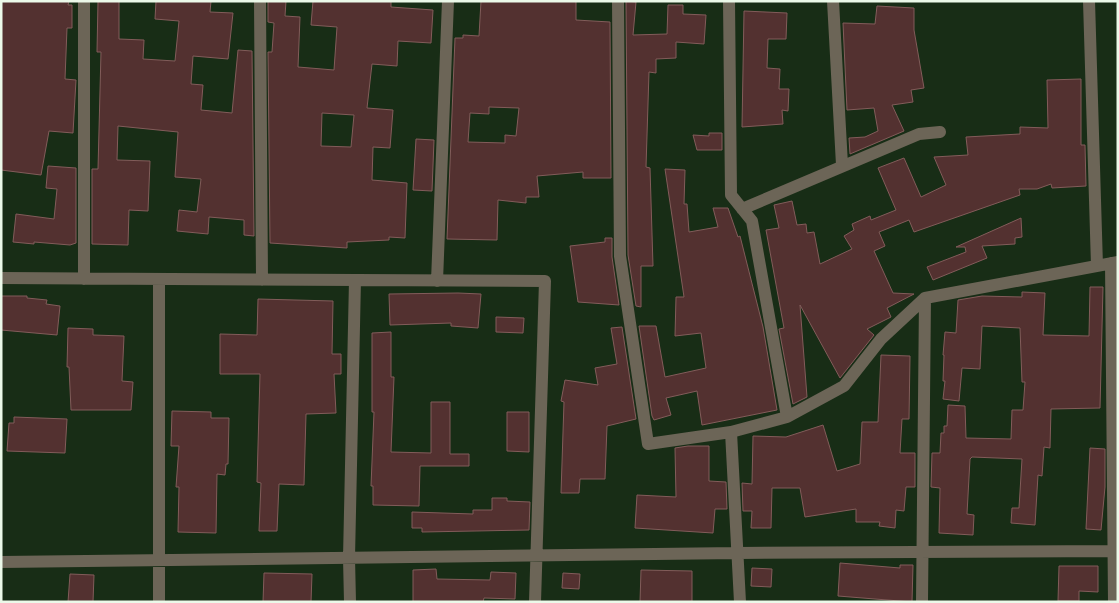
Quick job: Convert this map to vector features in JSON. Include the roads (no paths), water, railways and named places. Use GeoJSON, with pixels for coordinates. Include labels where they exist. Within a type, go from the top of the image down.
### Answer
{"type":"FeatureCollection","features":[{"type":"Feature","properties":{"kind":"street"},"geometry":{"type":"LineString","coordinates":[[84,1],[84,278]]}},
{"type":"Feature","properties":{"kind":"street"},"geometry":{"type":"LineString","coordinates":[[260,1],[262,280]]}},
{"type":"Feature","properties":{"kind":"street"},"geometry":{"type":"LineString","coordinates":[[437,280],[448,1]]}},
{"type":"Feature","properties":{"kind":"street"},"geometry":{"type":"LineString","coordinates":[[618,1],[620,256],[648,444],[730,432],[787,417],[844,386],[880,339],[925,298],[1114,262],[1116,551],[1114,602]]}},
{"type":"Feature","properties":{"kind":"street"},"geometry":{"type":"LineString","coordinates":[[729,1],[731,195],[752,221],[787,417]]}},
{"type":"Feature","properties":{"kind":"street"},"geometry":{"type":"LineString","coordinates":[[833,1],[842,165]]}},
{"type":"Feature","properties":{"kind":"street"},"geometry":{"type":"LineString","coordinates":[[1089,1],[1097,266]]}},
{"type":"Feature","properties":{"kind":"street"},"geometry":{"type":"LineString","coordinates":[[742,209],[842,165],[858,162],[919,134],[940,132]]}},
{"type":"Feature","properties":{"kind":"street"},"geometry":{"type":"LineString","coordinates":[[1,278],[545,281],[535,602]]}},
{"type":"Feature","properties":{"kind":"street"},"geometry":{"type":"LineString","coordinates":[[158,279],[160,602]]}},
{"type":"Feature","properties":{"kind":"street"},"geometry":{"type":"LineString","coordinates":[[350,602],[349,558],[355,280]]}},
{"type":"Feature","properties":{"kind":"street"},"geometry":{"type":"LineString","coordinates":[[922,602],[925,298]]}},
{"type":"Feature","properties":{"kind":"street"},"geometry":{"type":"LineString","coordinates":[[730,432],[740,602]]}},
{"type":"Feature","properties":{"kind":"street"},"geometry":{"type":"LineString","coordinates":[[1,562],[922,551],[1116,551]]}}]}
